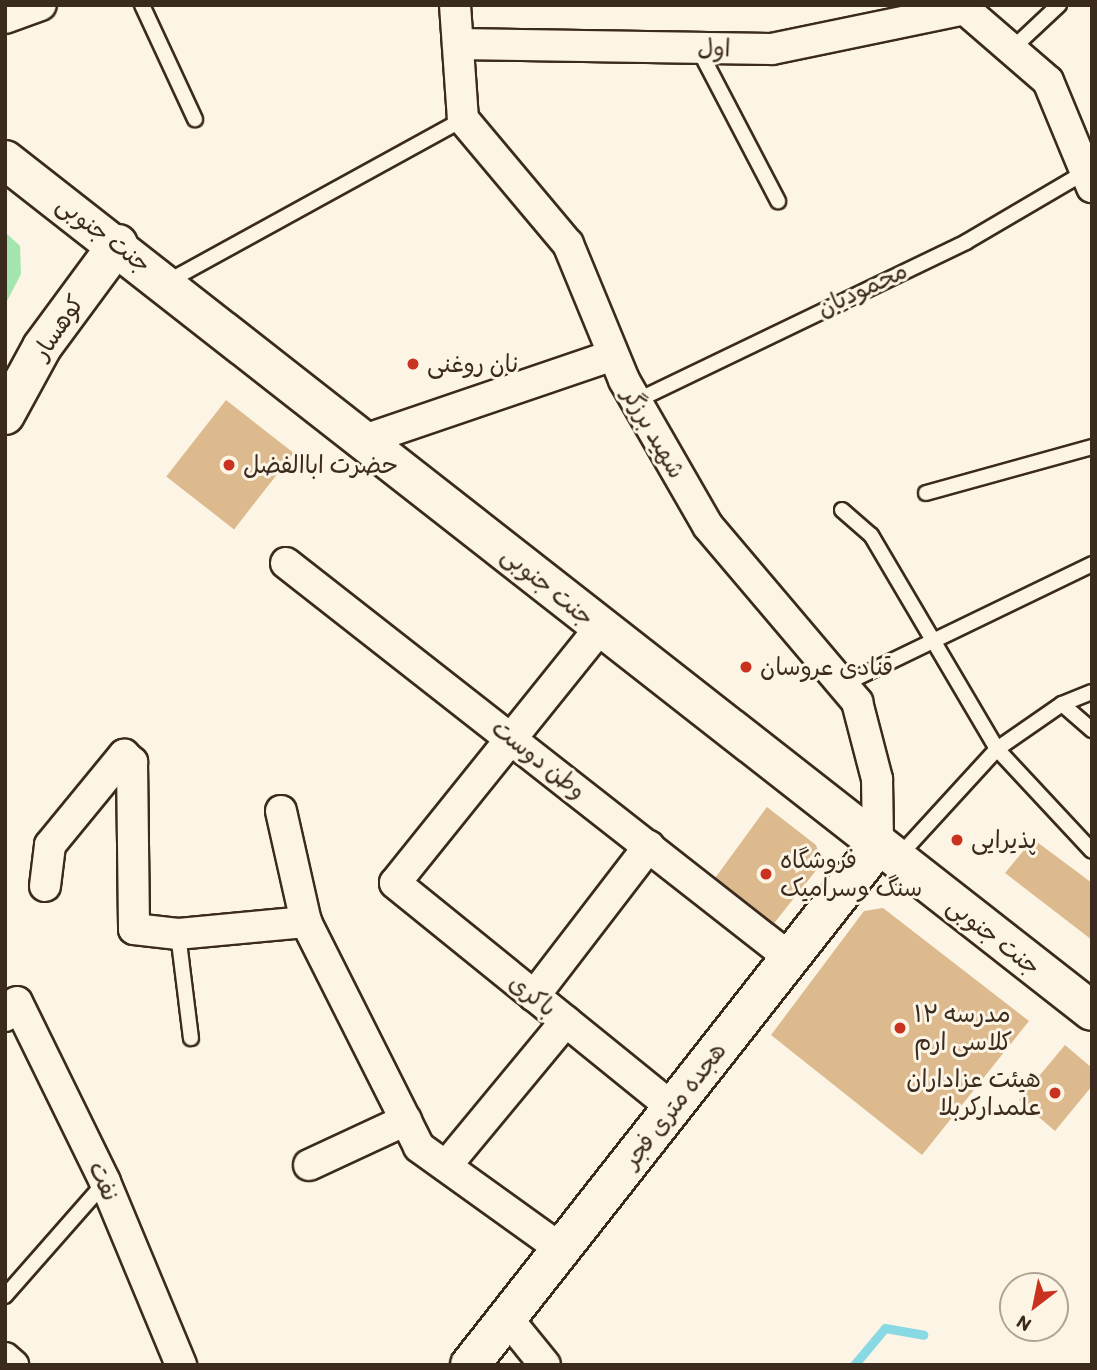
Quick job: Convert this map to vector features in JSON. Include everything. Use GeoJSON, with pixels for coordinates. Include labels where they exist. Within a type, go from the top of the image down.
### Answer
{"type":"FeatureCollection","features":[{"type":"Feature","properties":{"kind":"main road","name":"جنت جنوبی"},"geometry":{"type":"LineString","coordinates":[[5,160],[118,243],[600,628],[1092,1011]]}},
{"type":"Feature","properties":{"kind":"main road","name":"کوهسار"},"geometry":{"type":"LineString","coordinates":[[5,415],[42,347],[118,243]]}},
{"type":"Feature","properties":{"kind":"main road","name":"هجده متری فجر"},"geometry":{"type":"LineString","coordinates":[[470,1365],[790,958],[887,853]]}},
{"type":"Feature","properties":{"kind":"street"},"geometry":{"type":"LineString","coordinates":[[5,18],[41,5]]}},
{"type":"Feature","properties":{"kind":"street"},"geometry":{"type":"LineString","coordinates":[[455,5],[463,119]]}},
{"type":"Feature","properties":{"kind":"street","name":"اول"},"geometry":{"type":"LineString","coordinates":[[458,44],[772,49],[963,7]]}},
{"type":"Feature","properties":{"kind":"street","name":"محمودیان"},"geometry":{"type":"LineString","coordinates":[[963,7],[1048,81],[1090,176]]}},
{"type":"Feature","properties":{"kind":"street","name":"شهید برزگر"},"geometry":{"type":"LineString","coordinates":[[463,119],[568,244],[613,355],[636,401],[708,526],[857,702],[877,779],[887,853]]}},
{"type":"Feature","properties":{"kind":"street"},"geometry":{"type":"LineString","coordinates":[[364,440],[613,355]]}},
{"type":"Feature","properties":{"kind":"street","name":"وطن دوست"},"geometry":{"type":"LineString","coordinates":[[286,563],[512,737],[790,958]]}},
{"type":"Feature","properties":{"kind":"street"},"geometry":{"type":"LineString","coordinates":[[512,737],[600,628]]}},
{"type":"Feature","properties":{"kind":"street","name":"باکری"},"geometry":{"type":"LineString","coordinates":[[512,737],[394,883],[672,1107]]}},
{"type":"Feature","properties":{"kind":"street"},"geometry":{"type":"LineString","coordinates":[[45,886],[50,845],[124,755],[132,762],[130,923],[143,934],[178,934],[306,922]]}},
{"type":"Feature","properties":{"kind":"street"},"geometry":{"type":"LineString","coordinates":[[281,811],[306,922],[419,1147],[561,1249]]}},
{"type":"Feature","properties":{"kind":"street"},"geometry":{"type":"LineString","coordinates":[[534,996],[649,846]]}},
{"type":"Feature","properties":{"kind":"street","name":"نفت"},"geometry":{"type":"LineString","coordinates":[[11,1009],[105,1182],[181,1365]]}},
{"type":"Feature","properties":{"kind":"street"},"geometry":{"type":"LineString","coordinates":[[446,1166],[566,1021]]}},
{"type":"Feature","properties":{"kind":"street"},"geometry":{"type":"LineString","coordinates":[[309,1165],[406,1120]]}},
{"type":"Feature","properties":{"kind":"street"},"geometry":{"type":"LineString","coordinates":[[507,1318],[545,1365]]}},
{"type":"Feature","properties":{"kind":"street"},"geometry":{"type":"LineString","coordinates":[[5,1358],[13,1365]]}},
{"type":"Feature","properties":{"kind":"lane"},"geometry":{"type":"LineString","coordinates":[[142,5],[195,119]]}},
{"type":"Feature","properties":{"kind":"lane"},"geometry":{"type":"LineString","coordinates":[[1013,48],[1059,5]]}},
{"type":"Feature","properties":{"kind":"lane"},"geometry":{"type":"LineString","coordinates":[[698,48],[778,201]]}},
{"type":"Feature","properties":{"kind":"lane"},"geometry":{"type":"LineString","coordinates":[[166,282],[463,119]]}},
{"type":"Feature","properties":{"kind":"lane","name":"محمودیان"},"geometry":{"type":"LineString","coordinates":[[636,401],[966,242],[1090,176]]}},
{"type":"Feature","properties":{"kind":"lane"},"geometry":{"type":"LineString","coordinates":[[926,493],[1092,447]]}},
{"type":"Feature","properties":{"kind":"lane"},"geometry":{"type":"LineString","coordinates":[[842,510],[871,535],[997,749],[1092,851]]}},
{"type":"Feature","properties":{"kind":"lane"},"geometry":{"type":"LineString","coordinates":[[842,685],[1092,564]]}},
{"type":"Feature","properties":{"kind":"lane"},"geometry":{"type":"LineString","coordinates":[[887,853],[997,749],[1062,704],[1092,692]]}},
{"type":"Feature","properties":{"kind":"lane"},"geometry":{"type":"LineString","coordinates":[[1062,704],[1092,730]]}},
{"type":"Feature","properties":{"kind":"lane"},"geometry":{"type":"LineString","coordinates":[[178,934],[191,1038]]}},
{"type":"Feature","properties":{"kind":"lane"},"geometry":{"type":"LineString","coordinates":[[5,1296],[105,1182]]}},
{"type":"Feature","properties":{"kind":"green space"},"geometry":{"type":"Polygon","coordinates":[[[5,232],[20,246],[21,274],[5,305],[5,232]]]}},
{"type":"Feature","properties":{"kind":"building","name":"حضرت اباالفضل"},"geometry":{"type":"Polygon","coordinates":[[[226,400],[294,453],[234,529],[166,476],[226,400]]]}},
{"type":"Feature","properties":{"kind":"building","name":"فروشگاه سنگ وسرامیک"},"geometry":{"type":"Polygon","coordinates":[[[767,807],[816,845],[822,863],[767,932],[710,885],[767,807]]]}},
{"type":"Feature","properties":{"kind":"building"},"geometry":{"type":"Polygon","coordinates":[[[1033,839],[1092,883],[1092,940],[1005,873],[1033,839]]]}},
{"type":"Feature","properties":{"kind":"building","name":"مدرسه ۱۲ کلاسی ارم"},"geometry":{"type":"Polygon","coordinates":[[[883,908],[1029,1021],[922,1155],[771,1035],[864,911],[883,908]]]}},
{"type":"Feature","properties":{"kind":"building","name":"هیئت عزاداران علمدارکربلا"},"geometry":{"type":"Polygon","coordinates":[[[1065,1045],[1092,1068],[1092,1086],[1055,1131],[1019,1100],[1065,1045]]]}},
{"type":"Feature","properties":{"kind":"waterway"},"geometry":{"type":"LineString","coordinates":[[854,1365],[885,1328],[923,1335]]}},
{"type":"Feature","properties":{"kind":"place","name":"نان روغنی"},"geometry":{"type":"Point","coordinates":[413,364]}},
{"type":"Feature","properties":{"kind":"place","name":"حضرت اباالفضل"},"geometry":{"type":"Point","coordinates":[229,465]}},
{"type":"Feature","properties":{"kind":"place","name":"قنادی عروسان"},"geometry":{"type":"Point","coordinates":[746,667]}},
{"type":"Feature","properties":{"kind":"place","name":"پذیرایی"},"geometry":{"type":"Point","coordinates":[957,840]}},
{"type":"Feature","properties":{"kind":"place","name":"فروشگاه سنگ وسرامیک"},"geometry":{"type":"Point","coordinates":[766,874]}},
{"type":"Feature","properties":{"kind":"place","name":"مدرسه ۱۲ کلاسی ارم"},"geometry":{"type":"Point","coordinates":[900,1028]}},
{"type":"Feature","properties":{"kind":"place","name":"هیئت عزاداران علمدارکربلا"},"geometry":{"type":"Point","coordinates":[1055,1093]}}]}
